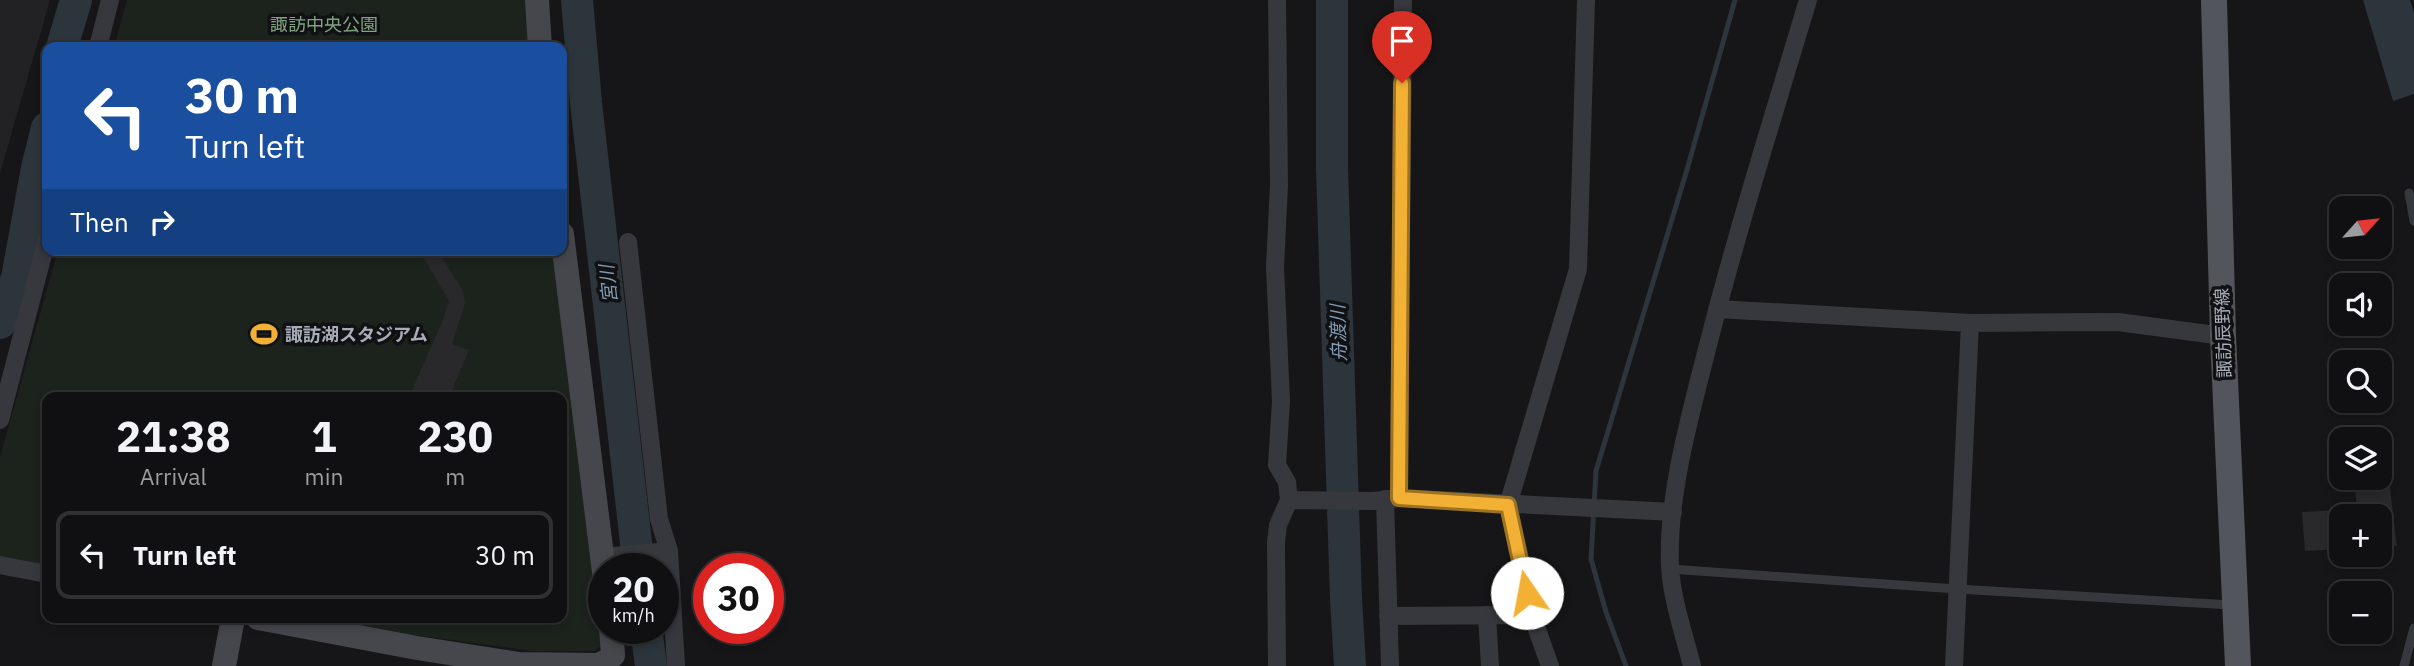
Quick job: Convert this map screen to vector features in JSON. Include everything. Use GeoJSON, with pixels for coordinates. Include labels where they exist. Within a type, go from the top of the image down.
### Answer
{"type":"FeatureCollection","features":[{"type":"Feature","properties":{"kind":"main road","name":"諏訪辰野線"},"geometry":{"type":"LineString","coordinates":[[2214,0],[2222,336],[2238,666]]}},
{"type":"Feature","properties":{"kind":"street"},"geometry":{"type":"LineString","coordinates":[[99,42],[110,0]]}},
{"type":"Feature","properties":{"kind":"street"},"geometry":{"type":"LineString","coordinates":[[537,0],[540,42]]}},
{"type":"Feature","properties":{"kind":"street"},"geometry":{"type":"LineString","coordinates":[[1277,0],[1279,185],[1275,267],[1281,401],[1277,464],[1295,500]]}},
{"type":"Feature","properties":{"kind":"street"},"geometry":{"type":"LineString","coordinates":[[1390,666],[1386,499],[1403,0]]}},
{"type":"Feature","properties":{"kind":"street"},"geometry":{"type":"LineString","coordinates":[[1550,666],[1532,615],[1508,505],[1578,269],[1586,0]]}},
{"type":"Feature","properties":{"kind":"street"},"geometry":{"type":"LineString","coordinates":[[1692,666],[1670,569],[1673,512],[1696,392],[1717,309],[1808,0]]}},
{"type":"Feature","properties":{"kind":"street"},"geometry":{"type":"LineString","coordinates":[[628,242],[676,666]]}},
{"type":"Feature","properties":{"kind":"street"},"geometry":{"type":"LineString","coordinates":[[0,420],[43,256]]}},
{"type":"Feature","properties":{"kind":"street"},"geometry":{"type":"LineString","coordinates":[[565,256],[606,553]]}},
{"type":"Feature","properties":{"kind":"street"},"geometry":{"type":"LineString","coordinates":[[1717,309],[1970,323],[2118,322],[2222,336]]}},
{"type":"Feature","properties":{"kind":"street"},"geometry":{"type":"LineString","coordinates":[[1954,666],[1970,323]]}},
{"type":"Feature","properties":{"kind":"street"},"geometry":{"type":"LineString","coordinates":[[1295,500],[1386,499],[1673,512]]}},
{"type":"Feature","properties":{"kind":"street"},"geometry":{"type":"LineString","coordinates":[[1277,666],[1276,542],[1278,524],[1295,500]]}},
{"type":"Feature","properties":{"kind":"street"},"geometry":{"type":"LineString","coordinates":[[654,553],[665,551]]}},
{"type":"Feature","properties":{"kind":"street"},"geometry":{"type":"LineString","coordinates":[[0,565],[42,573]]}},
{"type":"Feature","properties":{"kind":"street"},"geometry":{"type":"LineString","coordinates":[[1487,615],[1490,666]]}},
{"type":"Feature","properties":{"kind":"street"},"geometry":{"type":"LineString","coordinates":[[1388,616],[1532,615]]}},
{"type":"Feature","properties":{"kind":"street"},"geometry":{"type":"LineString","coordinates":[[224,666],[232,623]]}},
{"type":"Feature","properties":{"kind":"street"},"geometry":{"type":"LineString","coordinates":[[285,623],[519,664],[598,664],[617,660]]}},
{"type":"Feature","properties":{"kind":"lane"},"geometry":{"type":"LineString","coordinates":[[2409,193],[2414,221]]}},
{"type":"Feature","properties":{"kind":"lane"},"geometry":{"type":"LineString","coordinates":[[1670,569],[2235,605]]}},
{"type":"Feature","properties":{"kind":"lane"},"geometry":{"type":"LineString","coordinates":[[2404,666],[2414,628]]}},
{"type":"Feature","properties":{"kind":"shaded area"},"geometry":{"type":"Polygon","coordinates":[[[0,0],[50,0],[0,173],[0,0]]]}},
{"type":"Feature","properties":{"kind":"shaded area"},"geometry":{"type":"Polygon","coordinates":[[[2363,0],[2410,0],[2414,13],[2414,94],[2393,101],[2363,0]]]}},
{"type":"Feature","properties":{"kind":"green space","name":"諏訪中央公園"},"geometry":{"type":"Polygon","coordinates":[[[127,0],[526,0],[529,42],[115,42],[127,0]]]}},
{"type":"Feature","properties":{"kind":"green space","name":"諏訪湖スタジアム"},"geometry":{"type":"Polygon","coordinates":[[[56,256],[554,256],[591,553],[588,553],[588,644],[603,644],[595,651],[531,651],[407,634],[351,623],[567,623],[567,392],[42,392],[42,565],[0,558],[0,457],[56,256]]]}},
{"type":"Feature","properties":{"kind":"building"},"geometry":{"type":"Polygon","coordinates":[[[423,256],[441,256],[463,291],[465,303],[452,344],[469,350],[451,392],[411,392],[443,320],[449,301],[423,256]]]}},
{"type":"Feature","properties":{"kind":"building"},"geometry":{"type":"Polygon","coordinates":[[[2355,490],[2390,490],[2392,504],[2357,504],[2355,490]]]}},
{"type":"Feature","properties":{"kind":"building"},"geometry":{"type":"Polygon","coordinates":[[[2392,505],[2397,546],[2392,546],[2392,505]]]}},
{"type":"Feature","properties":{"kind":"building"},"geometry":{"type":"Polygon","coordinates":[[[2329,511],[2329,550],[2305,551],[2302,512],[2329,511]]]}},
{"type":"Feature","properties":{"kind":"waterway"},"geometry":{"type":"LineString","coordinates":[[63,42],[76,0]]}},
{"type":"Feature","properties":{"kind":"waterway","name":"宮川"},"geometry":{"type":"LineString","coordinates":[[577,0],[586,103],[637,553]]}},
{"type":"Feature","properties":{"kind":"waterway","name":"舟渡川"},"geometry":{"type":"LineString","coordinates":[[1332,0],[1332,168],[1350,666]]}},
{"type":"Feature","properties":{"kind":"waterway"},"geometry":{"type":"LineString","coordinates":[[1626,666],[1606,612],[1591,559],[1596,471],[1735,0]]}},
{"type":"Feature","properties":{"kind":"waterway"},"geometry":{"type":"LineString","coordinates":[[0,323],[17,278],[42,148]]}},
{"type":"Feature","properties":{"kind":"waterway","name":"宮川"},"geometry":{"type":"LineString","coordinates":[[648,644],[651,666]]}},
{"type":"Feature","properties":{"kind":"place","name":"諏訪湖スタジアム"},"geometry":{"type":"Point","coordinates":[264,334]}},
{"type":"Feature","properties":{"kind":"route"},"geometry":{"type":"LineString","coordinates":[[1402,83],[1399,498],[1508,505],[1527,593]]}}]}
